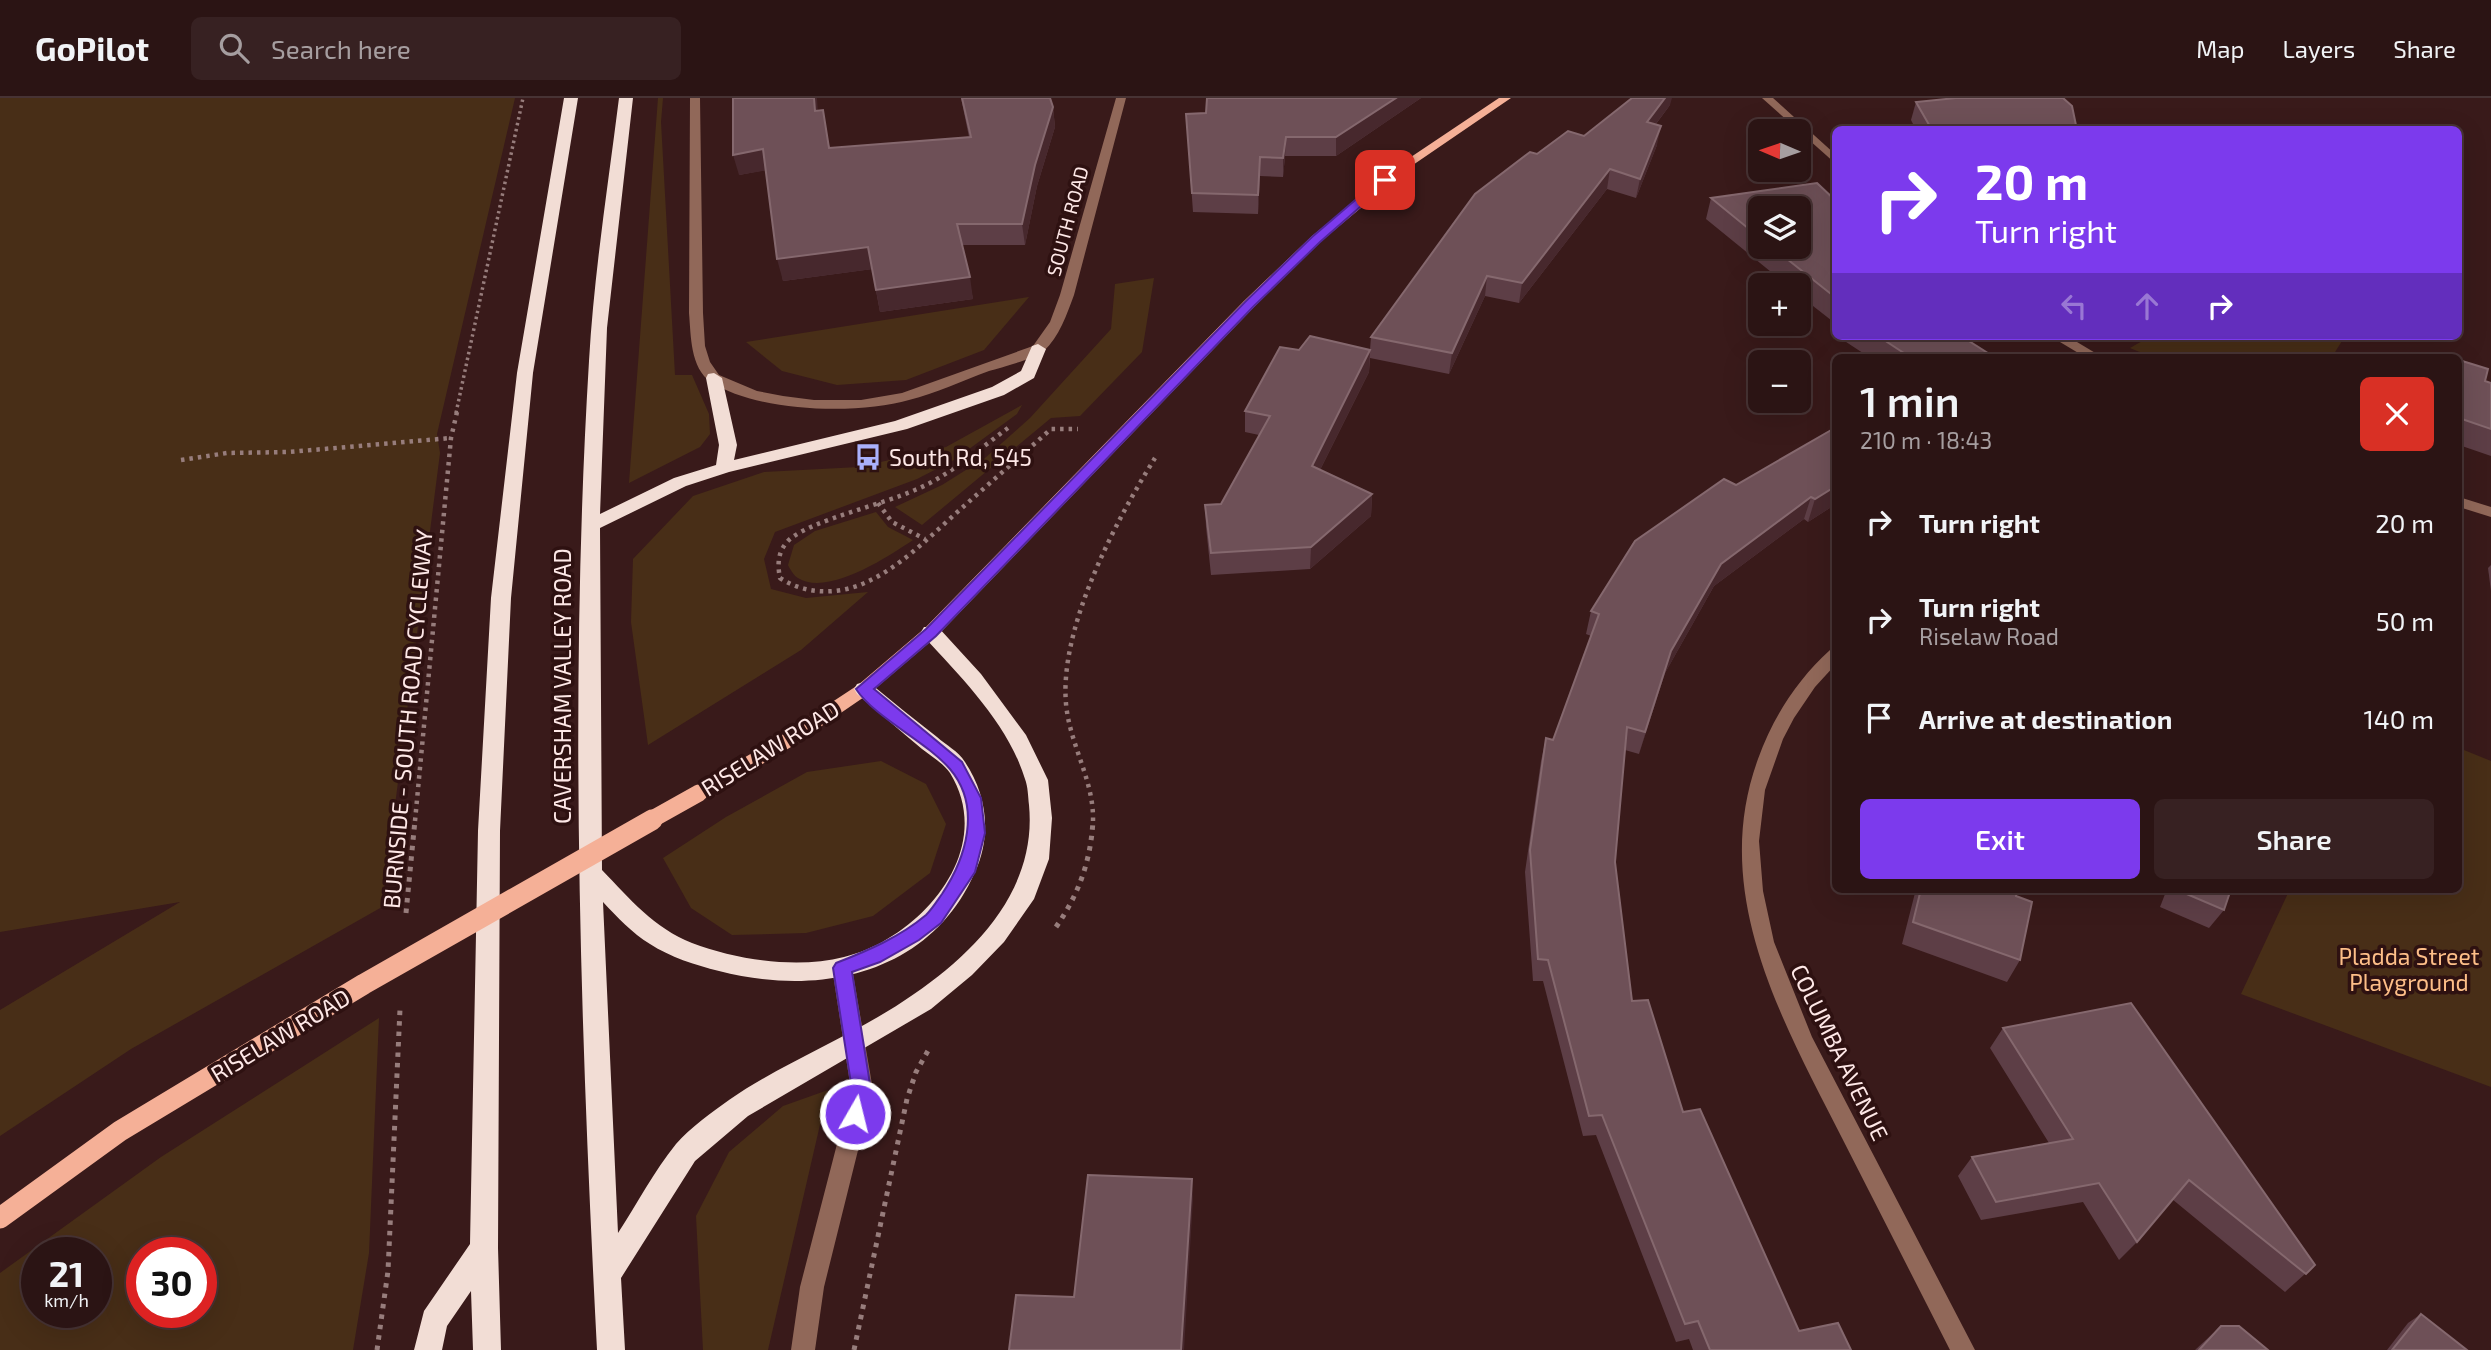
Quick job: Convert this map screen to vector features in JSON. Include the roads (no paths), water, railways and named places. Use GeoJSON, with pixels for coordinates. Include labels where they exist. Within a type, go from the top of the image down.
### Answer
{"type":"FeatureCollection","features":[{"type":"Feature","properties":{"kind":"highway"},"geometry":{"type":"LineString","coordinates":[[487,1350],[484,1248],[489,831],[501,598],[525,373],[571,98]]}},
{"type":"Feature","properties":{"kind":"highway","name":"CAVERSHAM VALLEY ROAD"},"geometry":{"type":"LineString","coordinates":[[611,1350],[591,874],[588,696],[590,526],[598,357],[625,98]]}},
{"type":"Feature","properties":{"kind":"highway"},"geometry":{"type":"LineString","coordinates":[[590,526],[680,482],[724,468],[901,425],[998,391],[1028,374],[1038,349]]}},
{"type":"Feature","properties":{"kind":"highway"},"geometry":{"type":"LineString","coordinates":[[713,378],[728,445],[724,468]]}},
{"type":"Feature","properties":{"kind":"highway"},"geometry":{"type":"LineString","coordinates":[[607,1275],[686,1152],[739,1108],[922,1002],[963,968],[996,935],[1022,899],[1038,859],[1041,818],[1037,780],[1023,751],[974,679],[931,632]]}},
{"type":"Feature","properties":{"kind":"highway"},"geometry":{"type":"LineString","coordinates":[[591,874],[635,918],[664,942],[749,968],[790,972],[842,968],[873,956],[913,935],[934,918],[966,872],[977,833],[973,798],[957,766],[864,689]]}},
{"type":"Feature","properties":{"kind":"highway"},"geometry":{"type":"LineString","coordinates":[[428,1350],[434,1321],[484,1248]]}},
{"type":"Feature","properties":{"kind":"main road","name":"RISELAW ROAD"},"geometry":{"type":"LineString","coordinates":[[0,1218],[120,1131],[364,984],[785,742],[864,689],[931,632],[1249,304],[1316,239],[1406,165],[1506,98]]}},
{"type":"Feature","properties":{"kind":"street"},"geometry":{"type":"LineString","coordinates":[[695,98],[698,346],[703,362],[713,378],[753,394],[783,400],[814,404],[861,404],[905,397],[1038,349]]}},
{"type":"Feature","properties":{"kind":"street","name":"SOUTH ROAD"},"geometry":{"type":"LineString","coordinates":[[1038,349],[1057,322],[1067,295],[1121,98]]}},
{"type":"Feature","properties":{"kind":"street"},"geometry":{"type":"LineString","coordinates":[[1767,98],[1832,157]]}},
{"type":"Feature","properties":{"kind":"street"},"geometry":{"type":"LineString","coordinates":[[2064,340],[2090,354]]}},
{"type":"Feature","properties":{"kind":"street"},"geometry":{"type":"LineString","coordinates":[[2462,503],[2491,512]]}},
{"type":"Feature","properties":{"kind":"street","name":"COLUMBA AVENUE"},"geometry":{"type":"LineString","coordinates":[[1832,658],[1819,669],[1785,715],[1760,767],[1749,822],[1753,884],[1763,941],[1790,1014],[1963,1350]]}},
{"type":"Feature","properties":{"kind":"street"},"geometry":{"type":"LineString","coordinates":[[803,1350],[812,1287],[862,1090],[842,968]]}},
{"type":"Feature","properties":{"kind":"place","name":"South Rd, 545"},"geometry":{"type":"Point","coordinates":[868,457]}},
{"type":"Feature","properties":{"kind":"park label","name":"Pladda Street Playground"},"geometry":{"type":"Point","coordinates":[2409,969]}}]}
